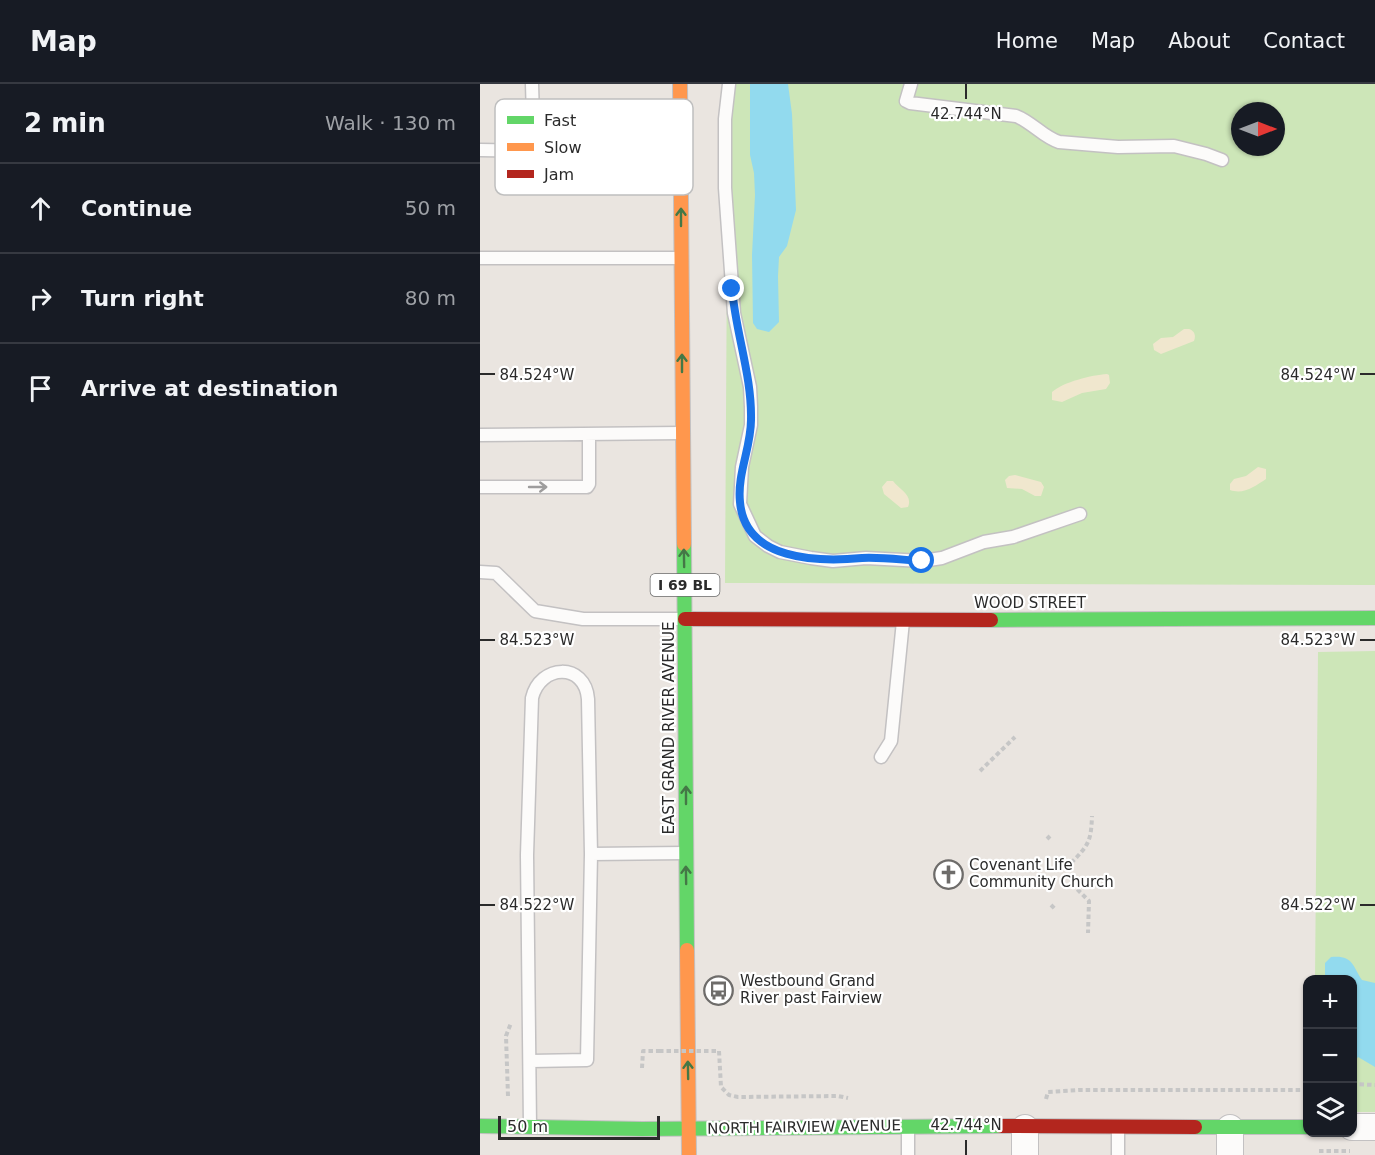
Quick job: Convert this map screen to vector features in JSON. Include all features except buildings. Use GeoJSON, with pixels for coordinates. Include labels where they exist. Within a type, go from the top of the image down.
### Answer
{"type":"FeatureCollection","features":[{"type":"Feature","properties":{"kind":"street","name":"EAST GRAND RIVER AVENUE"},"geometry":{"type":"LineString","coordinates":[[680,84],[680,99]]}},
{"type":"Feature","properties":{"kind":"street","name":"EAST GRAND RIVER AVENUE"},"geometry":{"type":"LineString","coordinates":[[682,195],[689,1155]]}},
{"type":"Feature","properties":{"kind":"street","name":"WOOD STREET"},"geometry":{"type":"LineString","coordinates":[[685,619],[1375,618]]}},
{"type":"Feature","properties":{"kind":"street","name":"NORTH FAIRVIEW AVENUE"},"geometry":{"type":"LineString","coordinates":[[480,1126],[689,1129],[738,1126],[1303,1127]]}},
{"type":"Feature","properties":{"kind":"street"},"geometry":{"type":"LineString","coordinates":[[1355,1139],[1375,1127]]}},
{"type":"Feature","properties":{"kind":"street"},"geometry":{"type":"LineString","coordinates":[[1025,1128],[1025,1155]]}},
{"type":"Feature","properties":{"kind":"street"},"geometry":{"type":"LineString","coordinates":[[1230,1128],[1230,1155]]}},
{"type":"Feature","properties":{"kind":"lane"},"geometry":{"type":"LineString","coordinates":[[532,84],[532,99]]}},
{"type":"Feature","properties":{"kind":"lane"},"geometry":{"type":"LineString","coordinates":[[729,84],[725,119],[725,188],[734,314],[750,387],[751,407],[751,424],[742,467],[740,504],[754,536],[780,552],[811,558],[833,561],[866,558],[922,561],[942,558],[984,542],[1013,537],[1080,514]]}},
{"type":"Feature","properties":{"kind":"lane"},"geometry":{"type":"LineString","coordinates":[[911,84],[906,97],[906,101],[910,104],[1016,116],[1051,140],[1059,142],[1118,147],[1174,146],[1222,160]]}},
{"type":"Feature","properties":{"kind":"lane"},"geometry":{"type":"LineString","coordinates":[[480,150],[495,150]]}},
{"type":"Feature","properties":{"kind":"lane"},"geometry":{"type":"LineString","coordinates":[[480,258],[681,258]]}},
{"type":"Feature","properties":{"kind":"lane"},"geometry":{"type":"LineString","coordinates":[[480,435],[682,433]]}},
{"type":"Feature","properties":{"kind":"lane"},"geometry":{"type":"LineString","coordinates":[[480,487],[586,487],[589,484],[589,435]]}},
{"type":"Feature","properties":{"kind":"lane"},"geometry":{"type":"LineString","coordinates":[[480,572],[496,573],[536,611],[583,619],[685,619]]}},
{"type":"Feature","properties":{"kind":"lane"},"geometry":{"type":"LineString","coordinates":[[881,757],[891,741],[903,619]]}},
{"type":"Feature","properties":{"kind":"lane"},"geometry":{"type":"LineString","coordinates":[[530,1126],[527,855],[532,698],[542,678],[552,673],[564,672],[574,675],[585,683],[587,690],[591,854],[586,1060],[531,1061]]}},
{"type":"Feature","properties":{"kind":"lane"},"geometry":{"type":"LineString","coordinates":[[591,854],[686,853]]}},
{"type":"Feature","properties":{"kind":"lane"},"geometry":{"type":"LineString","coordinates":[[908,1126],[908,1155]]}},
{"type":"Feature","properties":{"kind":"lane"},"geometry":{"type":"LineString","coordinates":[[1118,1128],[1118,1155]]}},
{"type":"Feature","properties":{"kind":"path"},"geometry":{"type":"LineString","coordinates":[[980,771],[1015,737]]}},
{"type":"Feature","properties":{"kind":"path"},"geometry":{"type":"LineString","coordinates":[[1071,863],[1088,846],[1092,816]]}},
{"type":"Feature","properties":{"kind":"path"},"geometry":{"type":"LineString","coordinates":[[1072,884],[1089,901],[1088,933]]}},
{"type":"Feature","properties":{"kind":"path"},"geometry":{"type":"LineString","coordinates":[[1051,905],[1056,910]]}},
{"type":"Feature","properties":{"kind":"path"},"geometry":{"type":"LineString","coordinates":[[508,1096],[506,1036],[512,1021]]}},
{"type":"Feature","properties":{"kind":"path"},"geometry":{"type":"LineString","coordinates":[[642,1068],[643,1051],[719,1051],[721,1087],[729,1095],[850,1098]]}},
{"type":"Feature","properties":{"kind":"path"},"geometry":{"type":"LineString","coordinates":[[1357,1084],[1375,1084]]}},
{"type":"Feature","properties":{"kind":"path"},"geometry":{"type":"LineString","coordinates":[[1036,1101],[1046,1101],[1048,1092],[1080,1089],[1301,1090]]}},
{"type":"Feature","properties":{"kind":"path"},"geometry":{"type":"LineString","coordinates":[[1314,1151],[1355,1139]]}},
{"type":"Feature","properties":{"kind":"green space"},"geometry":{"type":"Polygon","coordinates":[[[728,84],[1375,84],[1375,585],[725,583],[728,84]]]}},
{"type":"Feature","properties":{"kind":"green space"},"geometry":{"type":"Polygon","coordinates":[[[1375,651],[1375,1112],[1357,1112],[1357,975],[1315,975],[1318,652],[1375,651]]]}},
{"type":"Feature","properties":{"kind":"sand"},"geometry":{"type":"Polygon","coordinates":[[[1184,329],[1194,332],[1194,341],[1161,354],[1154,350],[1153,344],[1161,338],[1173,337],[1184,329]]]}},
{"type":"Feature","properties":{"kind":"sand"},"geometry":{"type":"Polygon","coordinates":[[[1107,374],[1110,383],[1106,389],[1082,393],[1062,402],[1052,400],[1052,392],[1063,385],[1086,377],[1107,374]]]}},
{"type":"Feature","properties":{"kind":"sand"},"geometry":{"type":"Polygon","coordinates":[[[1258,467],[1266,469],[1266,479],[1245,491],[1230,490],[1230,484],[1234,479],[1246,476],[1258,467]]]}},
{"type":"Feature","properties":{"kind":"sand"},"geometry":{"type":"Polygon","coordinates":[[[1015,475],[1041,482],[1044,487],[1041,496],[1035,496],[1022,489],[1007,488],[1005,480],[1015,475]]]}},
{"type":"Feature","properties":{"kind":"sand"},"geometry":{"type":"Polygon","coordinates":[[[887,481],[893,481],[905,493],[909,499],[908,507],[901,508],[884,494],[882,487],[887,481]]]}},
{"type":"Feature","properties":{"kind":"water"},"geometry":{"type":"Polygon","coordinates":[[[750,84],[788,84],[792,114],[796,210],[787,246],[779,257],[779,322],[769,332],[757,329],[753,323],[752,255],[755,195],[750,155],[750,84]]]}},
{"type":"Feature","properties":{"kind":"water"},"geometry":{"type":"Polygon","coordinates":[[[1331,957],[1348,959],[1362,980],[1375,983],[1375,1067],[1357,1056],[1357,975],[1325,975],[1325,963],[1331,957]]]}},
{"type":"Feature","properties":{"kind":"traffic: fast"},"geometry":{"type":"LineString","coordinates":[[684,544],[687,950]]}},
{"type":"Feature","properties":{"kind":"traffic: fast"},"geometry":{"type":"LineString","coordinates":[[991,620],[1375,618]]}},
{"type":"Feature","properties":{"kind":"traffic: fast"},"geometry":{"type":"LineString","coordinates":[[480,1126],[642,1129],[1001,1126]]}},
{"type":"Feature","properties":{"kind":"traffic: fast"},"geometry":{"type":"LineString","coordinates":[[1195,1127],[1303,1127]]}},
{"type":"Feature","properties":{"kind":"traffic: slow"},"geometry":{"type":"LineString","coordinates":[[680,84],[680,99]]}},
{"type":"Feature","properties":{"kind":"traffic: slow"},"geometry":{"type":"LineString","coordinates":[[681,195],[684,544]]}},
{"type":"Feature","properties":{"kind":"traffic: slow"},"geometry":{"type":"LineString","coordinates":[[687,950],[689,1155]]}},
{"type":"Feature","properties":{"kind":"traffic: jam"},"geometry":{"type":"LineString","coordinates":[[685,619],[991,620]]}},
{"type":"Feature","properties":{"kind":"traffic: jam"},"geometry":{"type":"LineString","coordinates":[[1001,1126],[1195,1127]]}},
{"type":"Feature","properties":{"kind":"place","name":"Covenant Life Community Church"},"geometry":{"type":"Point","coordinates":[948,874]}},
{"type":"Feature","properties":{"kind":"place","name":"Westbound Grand River past Fairview"},"geometry":{"type":"Point","coordinates":[719,990]}},
{"type":"Feature","properties":{"kind":"route"},"geometry":{"type":"LineString","coordinates":[[732,289],[734,314],[750,387],[751,407],[751,424],[742,467],[740,504],[754,536],[780,552],[824,560],[866,558],[922,561]]}}]}
